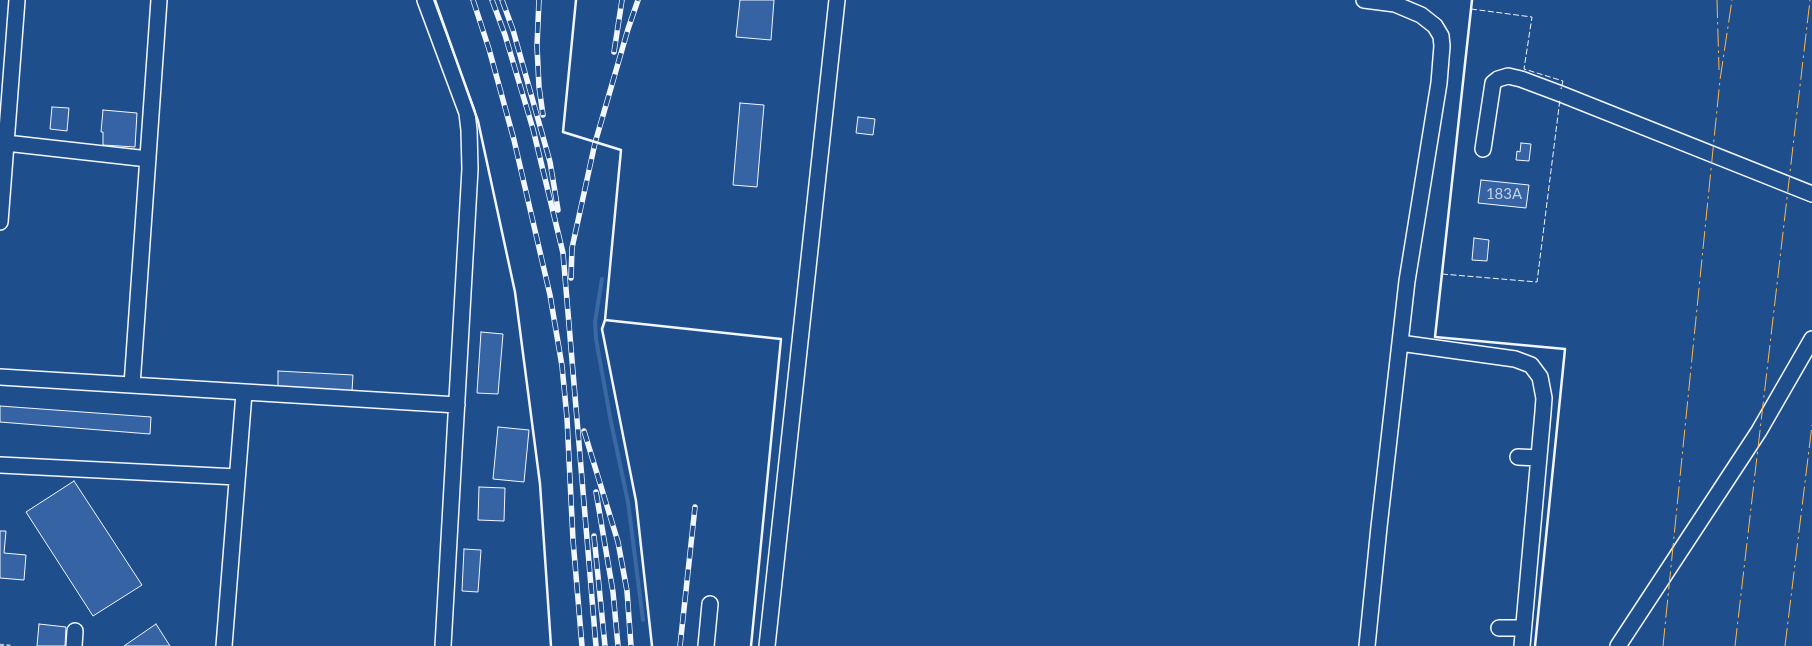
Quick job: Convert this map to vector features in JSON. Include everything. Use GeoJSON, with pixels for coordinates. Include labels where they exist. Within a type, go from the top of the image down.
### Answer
{"type":"FeatureCollection","features":[{"type":"Feature","properties":{"kind":"lane"},"geometry":{"type":"LineString","coordinates":[[0,222],[17,0]]}},
{"type":"Feature","properties":{"kind":"lane"},"geometry":{"type":"LineString","coordinates":[[132,385],[159,0]]}},
{"type":"Feature","properties":{"kind":"lane"},"geometry":{"type":"LineString","coordinates":[[425,0],[467,113],[469,130],[470,169],[445,641]]}},
{"type":"Feature","properties":{"kind":"lane"},"geometry":{"type":"LineString","coordinates":[[767,646],[837,0]]}},
{"type":"Feature","properties":{"kind":"lane"},"geometry":{"type":"LineString","coordinates":[[1364,0],[1395,4],[1420,15],[1435,26],[1441,36],[1442,46],[1439,83],[1407,281],[1367,646]]}},
{"type":"Feature","properties":{"kind":"lane"},"geometry":{"type":"LineString","coordinates":[[1482,149],[1493,83],[1498,79],[1508,76],[1561,94],[1812,194]]}},
{"type":"Feature","properties":{"kind":"lane"},"geometry":{"type":"LineString","coordinates":[[6,143],[148,159]]}},
{"type":"Feature","properties":{"kind":"lane"},"geometry":{"type":"LineString","coordinates":[[1618,646],[1759,431],[1812,339]]}},
{"type":"Feature","properties":{"kind":"lane"},"geometry":{"type":"LineString","coordinates":[[1400,343],[1515,359],[1531,365],[1540,377],[1544,398],[1522,646]]}},
{"type":"Feature","properties":{"kind":"lane"},"geometry":{"type":"LineString","coordinates":[[0,377],[457,405]]}},
{"type":"Feature","properties":{"kind":"lane"},"geometry":{"type":"LineString","coordinates":[[224,646],[244,392]]}},
{"type":"Feature","properties":{"kind":"lane"},"geometry":{"type":"LineString","coordinates":[[1518,457],[1539,458]]}},
{"type":"Feature","properties":{"kind":"lane"},"geometry":{"type":"LineString","coordinates":[[0,465],[237,477]]}},
{"type":"Feature","properties":{"kind":"lane"},"geometry":{"type":"LineString","coordinates":[[706,646],[710,604]]}},
{"type":"Feature","properties":{"kind":"lane"},"geometry":{"type":"LineString","coordinates":[[1498,628],[1523,628]]}},
{"type":"Feature","properties":{"kind":"path"},"geometry":{"type":"LineString","coordinates":[[0,645],[13,646]]}},
{"type":"Feature","properties":{"kind":"building"},"geometry":{"type":"Polygon","coordinates":[[[740,0],[774,0],[771,40],[736,37],[740,0]]]}},
{"type":"Feature","properties":{"kind":"building"},"geometry":{"type":"Polygon","coordinates":[[[740,103],[764,105],[757,187],[733,185],[740,103]]]}},
{"type":"Feature","properties":{"kind":"building"},"geometry":{"type":"Polygon","coordinates":[[[52,107],[69,108],[67,131],[50,129],[52,107]]]}},
{"type":"Feature","properties":{"kind":"building"},"geometry":{"type":"Polygon","coordinates":[[[103,110],[137,113],[135,147],[103,145],[103,132],[101,132],[103,110]]]}},
{"type":"Feature","properties":{"kind":"building"},"geometry":{"type":"Polygon","coordinates":[[[858,117],[875,119],[873,135],[856,133],[858,117]]]}},
{"type":"Feature","properties":{"kind":"building"},"geometry":{"type":"Polygon","coordinates":[[[1521,143],[1531,144],[1529,161],[1516,160],[1517,151],[1520,152],[1521,143]]]}},
{"type":"Feature","properties":{"kind":"building"},"geometry":{"type":"Polygon","coordinates":[[[1481,180],[1529,185],[1526,208],[1478,203],[1481,180]]]}},
{"type":"Feature","properties":{"kind":"building"},"geometry":{"type":"Polygon","coordinates":[[[1474,238],[1489,240],[1487,261],[1472,260],[1474,238]]]}},
{"type":"Feature","properties":{"kind":"building"},"geometry":{"type":"Polygon","coordinates":[[[481,332],[503,334],[498,394],[477,393],[481,332]]]}},
{"type":"Feature","properties":{"kind":"building"},"geometry":{"type":"Polygon","coordinates":[[[278,371],[353,375],[352,391],[278,387],[278,371]]]}},
{"type":"Feature","properties":{"kind":"building"},"geometry":{"type":"Polygon","coordinates":[[[0,406],[151,417],[150,434],[0,422],[0,406]]]}},
{"type":"Feature","properties":{"kind":"building"},"geometry":{"type":"Polygon","coordinates":[[[498,427],[529,430],[524,482],[493,479],[498,427]]]}},
{"type":"Feature","properties":{"kind":"building"},"geometry":{"type":"Polygon","coordinates":[[[74,481],[142,585],[93,616],[26,512],[74,481]]]}},
{"type":"Feature","properties":{"kind":"building"},"geometry":{"type":"Polygon","coordinates":[[[479,487],[505,488],[504,521],[478,520],[479,487]]]}},
{"type":"Feature","properties":{"kind":"building"},"geometry":{"type":"Polygon","coordinates":[[[0,531],[6,531],[4,553],[26,555],[24,580],[0,578],[0,531]]]}},
{"type":"Feature","properties":{"kind":"building"},"geometry":{"type":"Polygon","coordinates":[[[464,549],[481,550],[478,592],[462,591],[464,549]]]}},
{"type":"Feature","properties":{"kind":"building"},"geometry":{"type":"Polygon","coordinates":[[[39,624],[66,627],[65,646],[37,646],[39,624]]]}},
{"type":"Feature","properties":{"kind":"building"},"geometry":{"type":"Polygon","coordinates":[[[156,624],[170,646],[124,646],[156,624]]]}},
{"type":"Feature","properties":{"kind":"waterway"},"geometry":{"type":"LineString","coordinates":[[602,279],[595,322],[596,339],[628,502],[643,620]]}},
{"type":"Feature","properties":{"kind":"railway"},"geometry":{"type":"LineString","coordinates":[[473,0],[489,49],[514,140],[550,295],[562,366],[582,646]]}},
{"type":"Feature","properties":{"kind":"railway"},"geometry":{"type":"LineString","coordinates":[[492,0],[505,35],[533,129],[563,253],[596,646]]}},
{"type":"Feature","properties":{"kind":"railway"},"geometry":{"type":"LineString","coordinates":[[502,0],[513,30],[550,162],[558,210]]}},
{"type":"Feature","properties":{"kind":"railway"},"geometry":{"type":"LineString","coordinates":[[539,0],[537,46],[539,87],[543,115]]}},
{"type":"Feature","properties":{"kind":"railway"},"geometry":{"type":"LineString","coordinates":[[614,52],[622,0]]}},
{"type":"Feature","properties":{"kind":"railway"},"geometry":{"type":"LineString","coordinates":[[571,278],[572,248],[595,143],[638,0]]}},
{"type":"Feature","properties":{"kind":"railway"},"geometry":{"type":"LineString","coordinates":[[584,431],[618,542],[627,591],[631,646]]}},
{"type":"Feature","properties":{"kind":"railway"},"geometry":{"type":"LineString","coordinates":[[596,492],[613,592],[618,646]]}},
{"type":"Feature","properties":{"kind":"railway"},"geometry":{"type":"LineString","coordinates":[[680,646],[695,507]]}},
{"type":"Feature","properties":{"kind":"railway"},"geometry":{"type":"LineString","coordinates":[[594,536],[605,646]]}},
{"type":"Feature","properties":{"kind":"fence"},"geometry":{"type":"LineString","coordinates":[[1471,9],[1532,17],[1524,69],[1563,81],[1561,89]]}},
{"type":"Feature","properties":{"kind":"fence"},"geometry":{"type":"LineString","coordinates":[[1442,274],[1537,282],[1560,99]]}},
{"type":"Feature","properties":{"kind":"wall"},"geometry":{"type":"LineString","coordinates":[[435,0],[478,121],[515,292],[540,484],[551,646]]}},
{"type":"Feature","properties":{"kind":"wall"},"geometry":{"type":"LineString","coordinates":[[576,0],[563,132],[621,150],[605,320],[602,329],[636,501],[652,646]]}},
{"type":"Feature","properties":{"kind":"wall"},"geometry":{"type":"LineString","coordinates":[[1472,0],[1435,337],[1565,349],[1535,646]]}},
{"type":"Feature","properties":{"kind":"wall"},"geometry":{"type":"LineString","coordinates":[[605,320],[781,339],[751,646]]}},
{"type":"Feature","properties":{"kind":"power"},"geometry":{"type":"LineString","coordinates":[[1717,0],[1719,70]]}},
{"type":"Feature","properties":{"kind":"power"},"geometry":{"type":"LineString","coordinates":[[1663,646],[1720,80],[1732,0]]}},
{"type":"Feature","properties":{"kind":"power"},"geometry":{"type":"LineString","coordinates":[[1735,646],[1810,0]]}},
{"type":"Feature","properties":{"kind":"power"},"geometry":{"type":"LineString","coordinates":[[1785,646],[1812,425]]}}]}
